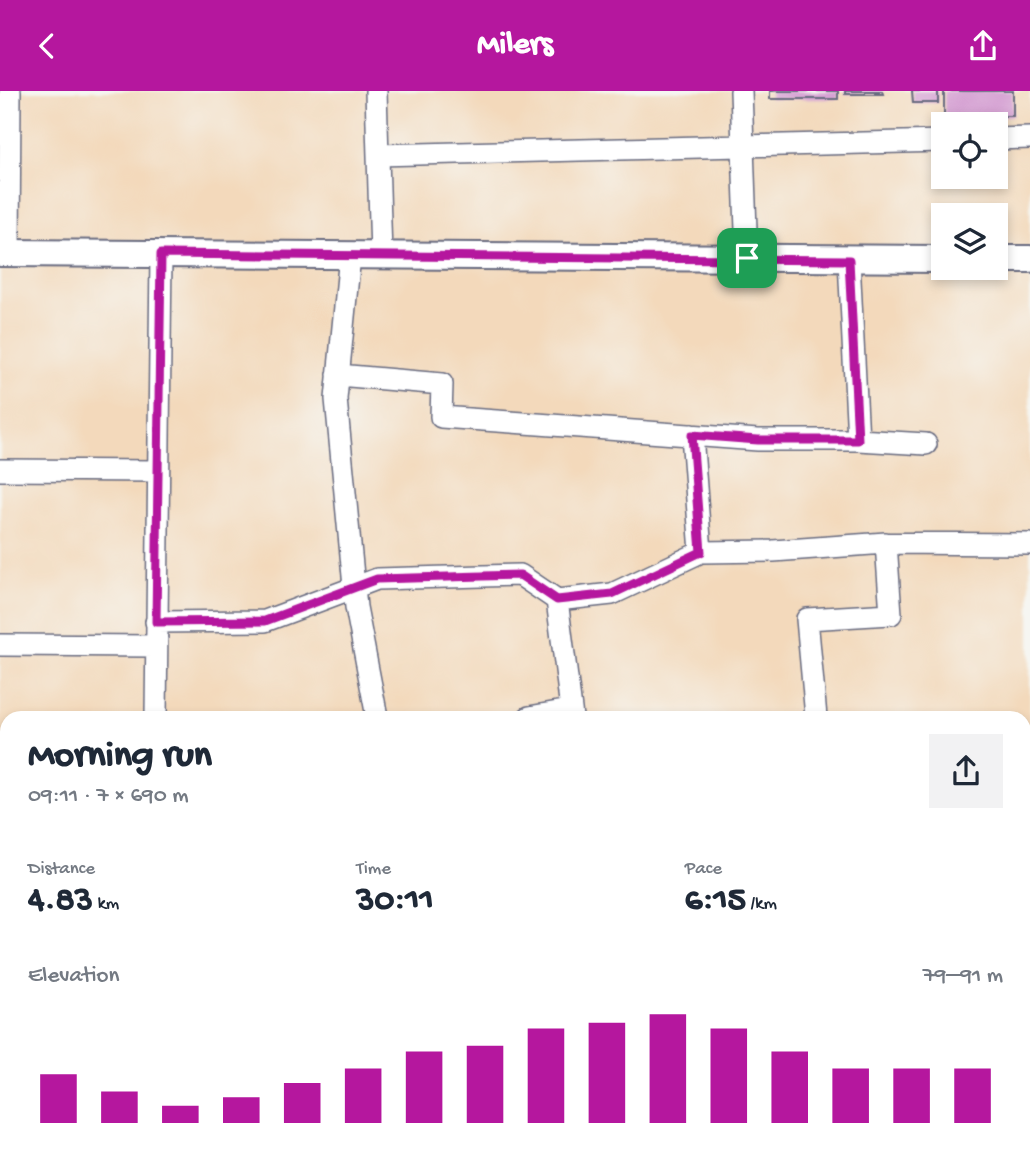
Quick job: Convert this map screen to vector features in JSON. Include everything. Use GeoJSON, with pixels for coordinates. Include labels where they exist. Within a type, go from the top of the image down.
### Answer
{"type":"FeatureCollection","features":[{"type":"Feature","properties":{"kind":"street"},"geometry":{"type":"LineString","coordinates":[[10,91],[4,253],[931,259]]}},
{"type":"Feature","properties":{"kind":"street"},"geometry":{"type":"LineString","coordinates":[[376,91],[382,255]]}},
{"type":"Feature","properties":{"kind":"street"},"geometry":{"type":"LineString","coordinates":[[741,91],[747,258]]}},
{"type":"Feature","properties":{"kind":"street"},"geometry":{"type":"LineString","coordinates":[[1008,139],[1030,138]]}},
{"type":"Feature","properties":{"kind":"street"},"geometry":{"type":"LineString","coordinates":[[378,155],[931,141]]}},
{"type":"Feature","properties":{"kind":"street"},"geometry":{"type":"LineString","coordinates":[[156,711],[161,254]]}},
{"type":"Feature","properties":{"kind":"street"},"geometry":{"type":"LineString","coordinates":[[350,255],[336,399],[354,586],[376,711]]}},
{"type":"Feature","properties":{"kind":"street"},"geometry":{"type":"LineString","coordinates":[[1008,259],[1030,258]]}},
{"type":"Feature","properties":{"kind":"street"},"geometry":{"type":"LineString","coordinates":[[849,260],[858,440]]}},
{"type":"Feature","properties":{"kind":"street"},"geometry":{"type":"LineString","coordinates":[[338,375],[442,384],[441,417],[758,440],[858,440],[926,444]]}},
{"type":"Feature","properties":{"kind":"street"},"geometry":{"type":"LineString","coordinates":[[692,435],[701,552]]}},
{"type":"Feature","properties":{"kind":"street"},"geometry":{"type":"LineString","coordinates":[[0,470],[158,471]]}},
{"type":"Feature","properties":{"kind":"street"},"geometry":{"type":"LineString","coordinates":[[156,622],[265,621],[377,579],[520,575],[557,600],[612,594],[701,552],[773,551],[886,543],[1030,544]]}},
{"type":"Feature","properties":{"kind":"street"},"geometry":{"type":"LineString","coordinates":[[815,711],[807,619],[891,614],[886,543]]}},
{"type":"Feature","properties":{"kind":"street"},"geometry":{"type":"LineString","coordinates":[[557,600],[571,711]]}},
{"type":"Feature","properties":{"kind":"street"},"geometry":{"type":"LineString","coordinates":[[0,645],[155,646]]}},
{"type":"Feature","properties":{"kind":"building"},"geometry":{"type":"Polygon","coordinates":[[[770,91],[838,91],[838,99],[770,99],[770,91]]]}},
{"type":"Feature","properties":{"kind":"building"},"geometry":{"type":"Polygon","coordinates":[[[845,91],[882,91],[883,94],[845,94],[845,91]]]}},
{"type":"Feature","properties":{"kind":"building"},"geometry":{"type":"Polygon","coordinates":[[[912,91],[938,91],[938,103],[913,103],[912,91]]]}},
{"type":"Feature","properties":{"kind":"building"},"geometry":{"type":"Polygon","coordinates":[[[944,91],[1013,91],[1013,116],[1008,116],[1008,112],[944,112],[944,91]]]}},
{"type":"Feature","properties":{"kind":"route"},"geometry":{"type":"LineString","coordinates":[[161,254],[747,258],[849,260],[858,440],[758,440],[692,435],[701,552],[612,594],[557,600],[520,575],[377,579],[265,621],[156,622],[161,254]]}}]}
